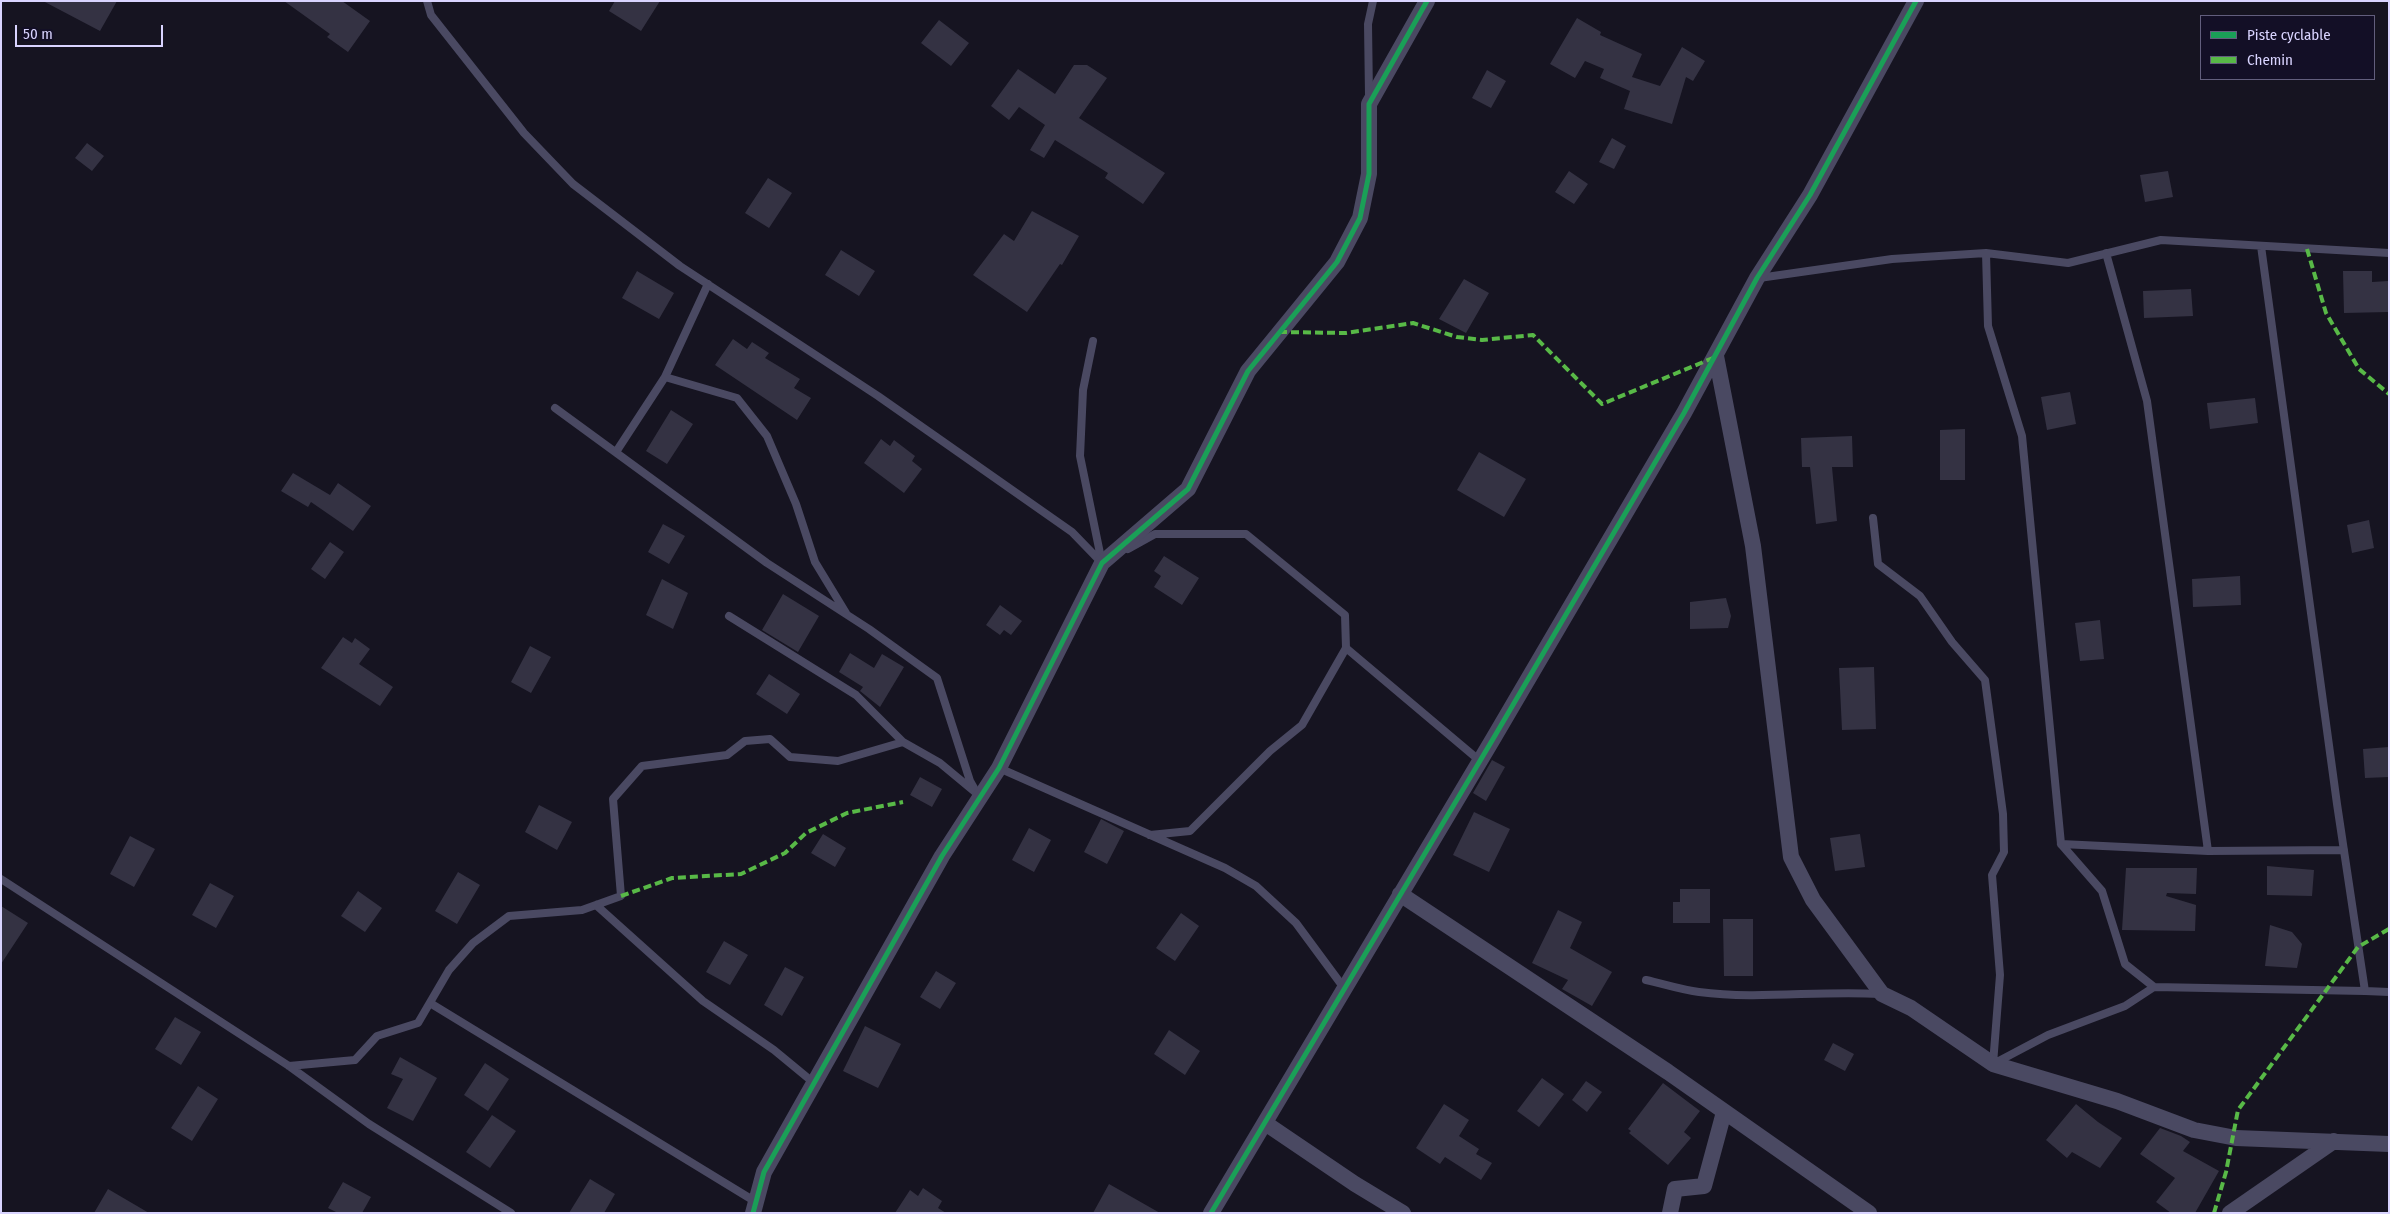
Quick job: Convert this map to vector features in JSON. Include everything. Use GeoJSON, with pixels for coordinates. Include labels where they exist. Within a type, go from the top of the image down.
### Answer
{"type":"FeatureCollection","features":[{"type":"Feature","properties":{"kind":"street"},"geometry":{"type":"LineString","coordinates":[[754,1207],[764,1172],[942,856],[999,768],[1102,563],[1188,489],[1248,371],[1337,262],[1360,218],[1369,174],[1369,104],[1427,1]]}},
{"type":"Feature","properties":{"kind":"street"},"geometry":{"type":"LineString","coordinates":[[1211,1213],[1480,761],[1716,356],[1757,278],[1810,195],[1916,1]]}},
{"type":"Feature","properties":{"kind":"street"},"geometry":{"type":"LineString","coordinates":[[1716,356],[1754,546],[1791,857],[1813,900],[1882,994],[1910,1008],[1994,1064],[2116,1101],[2194,1130],[2236,1138],[2389,1144]]}},
{"type":"Feature","properties":{"kind":"street"},"geometry":{"type":"LineString","coordinates":[[1400,894],[1724,1112],[1869,1213]]}},
{"type":"Feature","properties":{"kind":"street"},"geometry":{"type":"LineString","coordinates":[[1670,1213],[1675,1189],[1704,1186],[1724,1112]]}},
{"type":"Feature","properties":{"kind":"street"},"geometry":{"type":"LineString","coordinates":[[1265,1124],[1355,1184],[1403,1213]]}},
{"type":"Feature","properties":{"kind":"street"},"geometry":{"type":"LineString","coordinates":[[2230,1213],[2334,1141]]}},
{"type":"Feature","properties":{"kind":"lane"},"geometry":{"type":"LineString","coordinates":[[427,1],[431,15],[524,133],[573,184],[680,266],[878,396],[1072,532],[1102,563]]}},
{"type":"Feature","properties":{"kind":"lane"},"geometry":{"type":"LineString","coordinates":[[1369,104],[1368,24],[1373,1]]}},
{"type":"Feature","properties":{"kind":"lane"},"geometry":{"type":"LineString","coordinates":[[1757,278],[1892,259],[1986,253],[2068,262],[2161,240],[2389,253]]}},
{"type":"Feature","properties":{"kind":"lane"},"geometry":{"type":"LineString","coordinates":[[2261,246],[2365,992]]}},
{"type":"Feature","properties":{"kind":"lane"},"geometry":{"type":"LineString","coordinates":[[1986,253],[1988,326],[2022,436],[2061,844],[2102,891],[2125,964],[2154,987]]}},
{"type":"Feature","properties":{"kind":"lane"},"geometry":{"type":"LineString","coordinates":[[2106,253],[2146,401],[2208,851]]}},
{"type":"Feature","properties":{"kind":"lane"},"geometry":{"type":"LineString","coordinates":[[616,452],[665,377],[708,284]]}},
{"type":"Feature","properties":{"kind":"lane"},"geometry":{"type":"LineString","coordinates":[[1093,340],[1083,390],[1080,456],[1102,563]]}},
{"type":"Feature","properties":{"kind":"lane"},"geometry":{"type":"LineString","coordinates":[[665,377],[737,398],[766,436],[796,504],[815,562],[847,615]]}},
{"type":"Feature","properties":{"kind":"lane"},"geometry":{"type":"LineString","coordinates":[[555,408],[767,563],[847,615],[937,678],[970,781],[981,797]]}},
{"type":"Feature","properties":{"kind":"lane"},"geometry":{"type":"LineString","coordinates":[[1873,518],[1878,564],[1920,596],[1952,642],[1985,680],[2003,814],[2004,852],[1992,875],[2000,974],[1994,1064]]}},
{"type":"Feature","properties":{"kind":"lane"},"geometry":{"type":"LineString","coordinates":[[1102,563],[1155,534],[1246,534],[1345,615],[1346,648],[1302,725],[1270,751],[1214,809],[1190,830],[1148,835]]}},
{"type":"Feature","properties":{"kind":"lane"},"geometry":{"type":"LineString","coordinates":[[729,616],[856,695],[903,742],[940,763],[981,797]]}},
{"type":"Feature","properties":{"kind":"lane"},"geometry":{"type":"LineString","coordinates":[[1346,648],[1480,761]]}},
{"type":"Feature","properties":{"kind":"lane"},"geometry":{"type":"LineString","coordinates":[[289,1066],[355,1060],[377,1036],[418,1023],[449,970],[473,943],[509,916],[582,910],[621,896],[613,799],[642,766],[727,755],[745,741],[770,738],[790,757],[838,761],[903,742]]}},
{"type":"Feature","properties":{"kind":"lane"},"geometry":{"type":"LineString","coordinates":[[999,768],[1225,868],[1256,886],[1296,922],[1344,988]]}},
{"type":"Feature","properties":{"kind":"lane"},"geometry":{"type":"LineString","coordinates":[[2061,844],[2208,851],[2344,850]]}},
{"type":"Feature","properties":{"kind":"lane"},"geometry":{"type":"LineString","coordinates":[[1,879],[289,1066],[369,1124],[511,1213]]}},
{"type":"Feature","properties":{"kind":"lane"},"geometry":{"type":"LineString","coordinates":[[596,905],[703,1001],[774,1050],[814,1083]]}},
{"type":"Feature","properties":{"kind":"lane"},"geometry":{"type":"LineString","coordinates":[[1646,980],[1700,992],[1763,994],[1845,992],[1882,994]]}},
{"type":"Feature","properties":{"kind":"lane"},"geometry":{"type":"LineString","coordinates":[[1994,1064],[2048,1035],[2125,1006],[2154,987],[2389,992]]}},
{"type":"Feature","properties":{"kind":"lane"},"geometry":{"type":"LineString","coordinates":[[430,1003],[754,1207]]}},
{"type":"Feature","properties":{"kind":"building"},"geometry":{"type":"Polygon","coordinates":[[[43,1],[117,1],[100,31],[43,1]]]}},
{"type":"Feature","properties":{"kind":"building"},"geometry":{"type":"Polygon","coordinates":[[[284,1],[342,1],[370,21],[348,52],[327,37],[330,34],[284,1]]]}},
{"type":"Feature","properties":{"kind":"building"},"geometry":{"type":"Polygon","coordinates":[[[615,1],[660,1],[641,31],[609,11],[615,1]]]}},
{"type":"Feature","properties":{"kind":"building"},"geometry":{"type":"Polygon","coordinates":[[[1577,18],[1601,32],[1600,35],[1642,54],[1632,77],[1660,86],[1682,47],[1705,61],[1693,81],[1686,77],[1672,124],[1624,109],[1630,91],[1600,78],[1604,69],[1585,61],[1575,78],[1550,64],[1577,18]]]}},
{"type":"Feature","properties":{"kind":"building"},"geometry":{"type":"Polygon","coordinates":[[[939,20],[969,43],[951,66],[921,43],[939,20]]]}},
{"type":"Feature","properties":{"kind":"building"},"geometry":{"type":"Polygon","coordinates":[[[1074,65],[1087,65],[1107,78],[1079,118],[1165,173],[1143,204],[1105,178],[1108,173],[1055,140],[1044,158],[1030,150],[1045,125],[1019,107],[1009,120],[991,106],[1018,69],[1055,94],[1074,65]]]}},
{"type":"Feature","properties":{"kind":"building"},"geometry":{"type":"Polygon","coordinates":[[[1487,70],[1506,81],[1491,108],[1472,98],[1487,70]]]}},
{"type":"Feature","properties":{"kind":"building"},"geometry":{"type":"Polygon","coordinates":[[[1612,138],[1626,146],[1614,169],[1599,162],[1612,138]]]}},
{"type":"Feature","properties":{"kind":"building"},"geometry":{"type":"Polygon","coordinates":[[[87,143],[104,156],[92,171],[75,158],[87,143]]]}},
{"type":"Feature","properties":{"kind":"building"},"geometry":{"type":"Polygon","coordinates":[[[1569,171],[1588,184],[1574,204],[1555,192],[1569,171]]]}},
{"type":"Feature","properties":{"kind":"building"},"geometry":{"type":"Polygon","coordinates":[[[2168,171],[2173,197],[2145,202],[2140,175],[2168,171]]]}},
{"type":"Feature","properties":{"kind":"building"},"geometry":{"type":"Polygon","coordinates":[[[768,178],[792,193],[769,228],[745,213],[768,178]]]}},
{"type":"Feature","properties":{"kind":"building"},"geometry":{"type":"Polygon","coordinates":[[[1032,211],[1079,236],[1062,265],[1060,264],[1027,312],[973,275],[1004,234],[1014,241],[1032,211]]]}},
{"type":"Feature","properties":{"kind":"building"},"geometry":{"type":"Polygon","coordinates":[[[841,250],[875,271],[859,296],[825,275],[841,250]]]}},
{"type":"Feature","properties":{"kind":"building"},"geometry":{"type":"Polygon","coordinates":[[[637,271],[674,293],[659,319],[622,298],[637,271]]]}},
{"type":"Feature","properties":{"kind":"building"},"geometry":{"type":"Polygon","coordinates":[[[2343,271],[2372,271],[2372,282],[2388,281],[2388,312],[2344,313],[2343,271]]]}},
{"type":"Feature","properties":{"kind":"building"},"geometry":{"type":"Polygon","coordinates":[[[1464,279],[1489,293],[1466,333],[1439,319],[1464,279]]]}},
{"type":"Feature","properties":{"kind":"building"},"geometry":{"type":"Polygon","coordinates":[[[2191,289],[2193,316],[2144,318],[2143,291],[2191,289]]]}},
{"type":"Feature","properties":{"kind":"building"},"geometry":{"type":"Polygon","coordinates":[[[733,339],[747,349],[752,342],[769,353],[765,358],[800,379],[794,388],[811,398],[797,420],[715,365],[733,339]]]}},
{"type":"Feature","properties":{"kind":"building"},"geometry":{"type":"Polygon","coordinates":[[[2070,392],[2076,424],[2047,430],[2041,397],[2070,392]]]}},
{"type":"Feature","properties":{"kind":"building"},"geometry":{"type":"Polygon","coordinates":[[[2255,398],[2258,423],[2210,429],[2207,403],[2255,398]]]}},
{"type":"Feature","properties":{"kind":"building"},"geometry":{"type":"Polygon","coordinates":[[[671,410],[693,424],[667,464],[646,451],[671,410]]]}},
{"type":"Feature","properties":{"kind":"building"},"geometry":{"type":"Polygon","coordinates":[[[1965,429],[1965,480],[1940,480],[1940,430],[1965,429]]]}},
{"type":"Feature","properties":{"kind":"building"},"geometry":{"type":"Polygon","coordinates":[[[1852,436],[1853,467],[1832,467],[1837,521],[1816,524],[1810,467],[1802,467],[1801,438],[1852,436]]]}},
{"type":"Feature","properties":{"kind":"building"},"geometry":{"type":"Polygon","coordinates":[[[881,439],[890,446],[894,440],[915,456],[912,461],[922,469],[904,493],[864,463],[881,439]]]}},
{"type":"Feature","properties":{"kind":"building"},"geometry":{"type":"Polygon","coordinates":[[[1479,452],[1526,479],[1504,517],[1457,490],[1479,452]]]}},
{"type":"Feature","properties":{"kind":"building"},"geometry":{"type":"Polygon","coordinates":[[[293,473],[330,495],[338,483],[371,506],[353,531],[311,502],[308,507],[281,491],[293,473]]]}},
{"type":"Feature","properties":{"kind":"building"},"geometry":{"type":"Polygon","coordinates":[[[2369,520],[2374,548],[2352,553],[2347,525],[2369,520]]]}},
{"type":"Feature","properties":{"kind":"building"},"geometry":{"type":"Polygon","coordinates":[[[663,524],[685,536],[669,564],[648,552],[663,524]]]}},
{"type":"Feature","properties":{"kind":"building"},"geometry":{"type":"Polygon","coordinates":[[[330,542],[344,552],[325,579],[311,569],[330,542]]]}},
{"type":"Feature","properties":{"kind":"building"},"geometry":{"type":"Polygon","coordinates":[[[1164,556],[1199,578],[1182,605],[1154,587],[1161,576],[1154,571],[1164,556]]]}},
{"type":"Feature","properties":{"kind":"building"},"geometry":{"type":"Polygon","coordinates":[[[2240,576],[2241,605],[2193,607],[2192,579],[2240,576]]]}},
{"type":"Feature","properties":{"kind":"building"},"geometry":{"type":"Polygon","coordinates":[[[662,579],[688,593],[673,629],[646,615],[662,579]]]}},
{"type":"Feature","properties":{"kind":"building"},"geometry":{"type":"Polygon","coordinates":[[[783,594],[819,616],[798,652],[762,630],[783,594]]]}},
{"type":"Feature","properties":{"kind":"building"},"geometry":{"type":"Polygon","coordinates":[[[1726,598],[1731,616],[1728,628],[1690,629],[1690,602],[1726,598]]]}},
{"type":"Feature","properties":{"kind":"building"},"geometry":{"type":"Polygon","coordinates":[[[1000,605],[1022,621],[1011,635],[1004,630],[1000,635],[986,625],[1000,605]]]}},
{"type":"Feature","properties":{"kind":"building"},"geometry":{"type":"Polygon","coordinates":[[[2100,620],[2104,659],[2080,661],[2075,623],[2100,620]]]}},
{"type":"Feature","properties":{"kind":"building"},"geometry":{"type":"Polygon","coordinates":[[[343,637],[352,643],[355,638],[370,649],[359,664],[393,687],[380,706],[321,668],[343,637]]]}},
{"type":"Feature","properties":{"kind":"building"},"geometry":{"type":"Polygon","coordinates":[[[530,646],[551,657],[531,693],[511,682],[530,646]]]}},
{"type":"Feature","properties":{"kind":"building"},"geometry":{"type":"Polygon","coordinates":[[[850,653],[874,668],[882,654],[904,667],[880,707],[860,691],[863,687],[839,672],[850,653]]]}},
{"type":"Feature","properties":{"kind":"building"},"geometry":{"type":"Polygon","coordinates":[[[1874,667],[1876,729],[1842,730],[1839,668],[1874,667]]]}},
{"type":"Feature","properties":{"kind":"building"},"geometry":{"type":"Polygon","coordinates":[[[769,674],[800,694],[787,714],[756,694],[769,674]]]}},
{"type":"Feature","properties":{"kind":"building"},"geometry":{"type":"Polygon","coordinates":[[[2389,747],[2389,777],[2365,778],[2363,749],[2389,747]]]}},
{"type":"Feature","properties":{"kind":"building"},"geometry":{"type":"Polygon","coordinates":[[[1492,760],[1505,767],[1486,801],[1473,793],[1492,760]]]}},
{"type":"Feature","properties":{"kind":"building"},"geometry":{"type":"Polygon","coordinates":[[[920,777],[942,789],[932,807],[910,795],[920,777]]]}},
{"type":"Feature","properties":{"kind":"building"},"geometry":{"type":"Polygon","coordinates":[[[539,805],[572,822],[557,850],[525,832],[539,805]]]}},
{"type":"Feature","properties":{"kind":"building"},"geometry":{"type":"Polygon","coordinates":[[[1474,812],[1510,829],[1489,872],[1453,855],[1474,812]]]}},
{"type":"Feature","properties":{"kind":"building"},"geometry":{"type":"Polygon","coordinates":[[[1101,819],[1124,831],[1107,864],[1084,852],[1101,819]]]}},
{"type":"Feature","properties":{"kind":"building"},"geometry":{"type":"Polygon","coordinates":[[[1029,828],[1051,840],[1034,872],[1012,860],[1029,828]]]}},
{"type":"Feature","properties":{"kind":"building"},"geometry":{"type":"Polygon","coordinates":[[[823,834],[846,848],[835,867],[811,853],[823,834]]]}},
{"type":"Feature","properties":{"kind":"building"},"geometry":{"type":"Polygon","coordinates":[[[1860,834],[1865,867],[1835,871],[1830,838],[1860,834]]]}},
{"type":"Feature","properties":{"kind":"building"},"geometry":{"type":"Polygon","coordinates":[[[130,836],[155,849],[134,887],[110,874],[130,836]]]}},
{"type":"Feature","properties":{"kind":"building"},"geometry":{"type":"Polygon","coordinates":[[[2267,866],[2314,870],[2312,896],[2267,895],[2267,866]]]}},
{"type":"Feature","properties":{"kind":"building"},"geometry":{"type":"Polygon","coordinates":[[[2126,868],[2197,868],[2196,894],[2167,893],[2166,896],[2196,905],[2195,931],[2122,930],[2126,868]]]}},
{"type":"Feature","properties":{"kind":"building"},"geometry":{"type":"Polygon","coordinates":[[[458,872],[480,885],[457,924],[435,911],[458,872]]]}},
{"type":"Feature","properties":{"kind":"building"},"geometry":{"type":"Polygon","coordinates":[[[210,883],[234,896],[216,928],[192,915],[210,883]]]}},
{"type":"Feature","properties":{"kind":"building"},"geometry":{"type":"Polygon","coordinates":[[[1680,889],[1710,889],[1710,923],[1673,923],[1673,902],[1680,902],[1680,889]]]}},
{"type":"Feature","properties":{"kind":"building"},"geometry":{"type":"Polygon","coordinates":[[[358,891],[382,908],[365,932],[341,916],[358,891]]]}},
{"type":"Feature","properties":{"kind":"building"},"geometry":{"type":"Polygon","coordinates":[[[1,906],[28,923],[1,964],[1,906]]]}},
{"type":"Feature","properties":{"kind":"building"},"geometry":{"type":"Polygon","coordinates":[[[1558,910],[1582,922],[1570,948],[1612,972],[1592,1006],[1562,989],[1568,980],[1532,963],[1558,910]]]}},
{"type":"Feature","properties":{"kind":"building"},"geometry":{"type":"Polygon","coordinates":[[[1181,913],[1199,926],[1175,961],[1156,948],[1181,913]]]}},
{"type":"Feature","properties":{"kind":"building"},"geometry":{"type":"Polygon","coordinates":[[[1723,919],[1753,919],[1753,976],[1724,976],[1723,919]]]}},
{"type":"Feature","properties":{"kind":"building"},"geometry":{"type":"Polygon","coordinates":[[[2270,925],[2292,932],[2302,944],[2297,968],[2265,966],[2270,925]]]}},
{"type":"Feature","properties":{"kind":"building"},"geometry":{"type":"Polygon","coordinates":[[[724,941],[748,955],[730,985],[706,972],[724,941]]]}},
{"type":"Feature","properties":{"kind":"building"},"geometry":{"type":"Polygon","coordinates":[[[785,967],[804,977],[782,1016],[764,1005],[785,967]]]}},
{"type":"Feature","properties":{"kind":"building"},"geometry":{"type":"Polygon","coordinates":[[[936,971],[956,983],[940,1009],[920,997],[936,971]]]}},
{"type":"Feature","properties":{"kind":"building"},"geometry":{"type":"Polygon","coordinates":[[[175,1017],[201,1032],[181,1065],[155,1049],[175,1017]]]}},
{"type":"Feature","properties":{"kind":"building"},"geometry":{"type":"Polygon","coordinates":[[[865,1026],[901,1044],[878,1088],[843,1071],[865,1026]]]}},
{"type":"Feature","properties":{"kind":"building"},"geometry":{"type":"Polygon","coordinates":[[[1169,1030],[1200,1051],[1185,1075],[1154,1054],[1169,1030]]]}},
{"type":"Feature","properties":{"kind":"building"},"geometry":{"type":"Polygon","coordinates":[[[1833,1043],[1854,1054],[1845,1071],[1824,1060],[1833,1043]]]}},
{"type":"Feature","properties":{"kind":"building"},"geometry":{"type":"Polygon","coordinates":[[[400,1057],[437,1078],[413,1121],[387,1108],[403,1079],[391,1074],[400,1057]]]}},
{"type":"Feature","properties":{"kind":"building"},"geometry":{"type":"Polygon","coordinates":[[[485,1063],[509,1079],[488,1111],[464,1095],[485,1063]]]}},
{"type":"Feature","properties":{"kind":"building"},"geometry":{"type":"Polygon","coordinates":[[[1542,1078],[1564,1094],[1539,1127],[1517,1111],[1542,1078]]]}},
{"type":"Feature","properties":{"kind":"building"},"geometry":{"type":"Polygon","coordinates":[[[1586,1081],[1602,1092],[1587,1112],[1572,1100],[1586,1081]]]}},
{"type":"Feature","properties":{"kind":"building"},"geometry":{"type":"Polygon","coordinates":[[[1663,1083],[1700,1111],[1684,1132],[1691,1138],[1668,1165],[1629,1133],[1631,1131],[1628,1129],[1663,1083]]]}},
{"type":"Feature","properties":{"kind":"building"},"geometry":{"type":"Polygon","coordinates":[[[198,1086],[218,1099],[192,1141],[171,1128],[198,1086]]]}},
{"type":"Feature","properties":{"kind":"building"},"geometry":{"type":"Polygon","coordinates":[[[1444,1104],[1469,1120],[1459,1136],[1479,1149],[1476,1154],[1492,1163],[1481,1180],[1445,1157],[1440,1164],[1416,1148],[1444,1104]]]}},
{"type":"Feature","properties":{"kind":"building"},"geometry":{"type":"Polygon","coordinates":[[[2076,1104],[2122,1138],[2100,1168],[2072,1152],[2067,1158],[2046,1140],[2076,1104]]]}},
{"type":"Feature","properties":{"kind":"building"},"geometry":{"type":"Polygon","coordinates":[[[492,1115],[516,1131],[490,1168],[466,1152],[492,1115]]]}},
{"type":"Feature","properties":{"kind":"building"},"geometry":{"type":"Polygon","coordinates":[[[2160,1128],[2181,1136],[2190,1142],[2183,1151],[2219,1171],[2195,1213],[2171,1213],[2156,1202],[2175,1178],[2140,1154],[2160,1128]]]}},
{"type":"Feature","properties":{"kind":"building"},"geometry":{"type":"Polygon","coordinates":[[[590,1179],[615,1194],[604,1213],[569,1213],[590,1179]]]}},
{"type":"Feature","properties":{"kind":"building"},"geometry":{"type":"Polygon","coordinates":[[[343,1182],[371,1197],[362,1213],[338,1213],[328,1208],[343,1182]]]}},
{"type":"Feature","properties":{"kind":"building"},"geometry":{"type":"Polygon","coordinates":[[[1109,1184],[1160,1213],[1093,1213],[1109,1184]]]}},
{"type":"Feature","properties":{"kind":"building"},"geometry":{"type":"Polygon","coordinates":[[[923,1188],[942,1201],[938,1208],[946,1213],[895,1213],[910,1190],[918,1196],[923,1188]]]}},
{"type":"Feature","properties":{"kind":"building"},"geometry":{"type":"Polygon","coordinates":[[[108,1189],[149,1213],[94,1213],[108,1189]]]}},
{"type":"Feature","properties":{"kind":"marked path"},"geometry":{"type":"LineString","coordinates":[[2307,249],[2326,313],[2359,369],[2389,394]]}},
{"type":"Feature","properties":{"kind":"marked path"},"geometry":{"type":"LineString","coordinates":[[1279,332],[1346,333],[1413,323],[1457,337],[1482,340],[1533,335],[1602,404],[1713,358]]}},
{"type":"Feature","properties":{"kind":"marked path"},"geometry":{"type":"LineString","coordinates":[[621,896],[672,878],[741,874],[785,853],[806,833],[847,813],[903,802]]}},
{"type":"Feature","properties":{"kind":"marked path"},"geometry":{"type":"LineString","coordinates":[[2214,1213],[2226,1172],[2238,1110],[2358,947],[2389,929]]}},
{"type":"Feature","properties":{"kind":"cycle path"},"geometry":{"type":"LineString","coordinates":[[753,1213],[764,1172],[942,856],[999,768],[1102,563],[1188,489],[1248,371],[1337,262],[1360,218],[1369,174],[1369,104],[1427,1]]}},
{"type":"Feature","properties":{"kind":"cycle path"},"geometry":{"type":"LineString","coordinates":[[1211,1213],[1493,739],[1684,413],[1757,278],[1810,195],[1916,1]]}}]}
